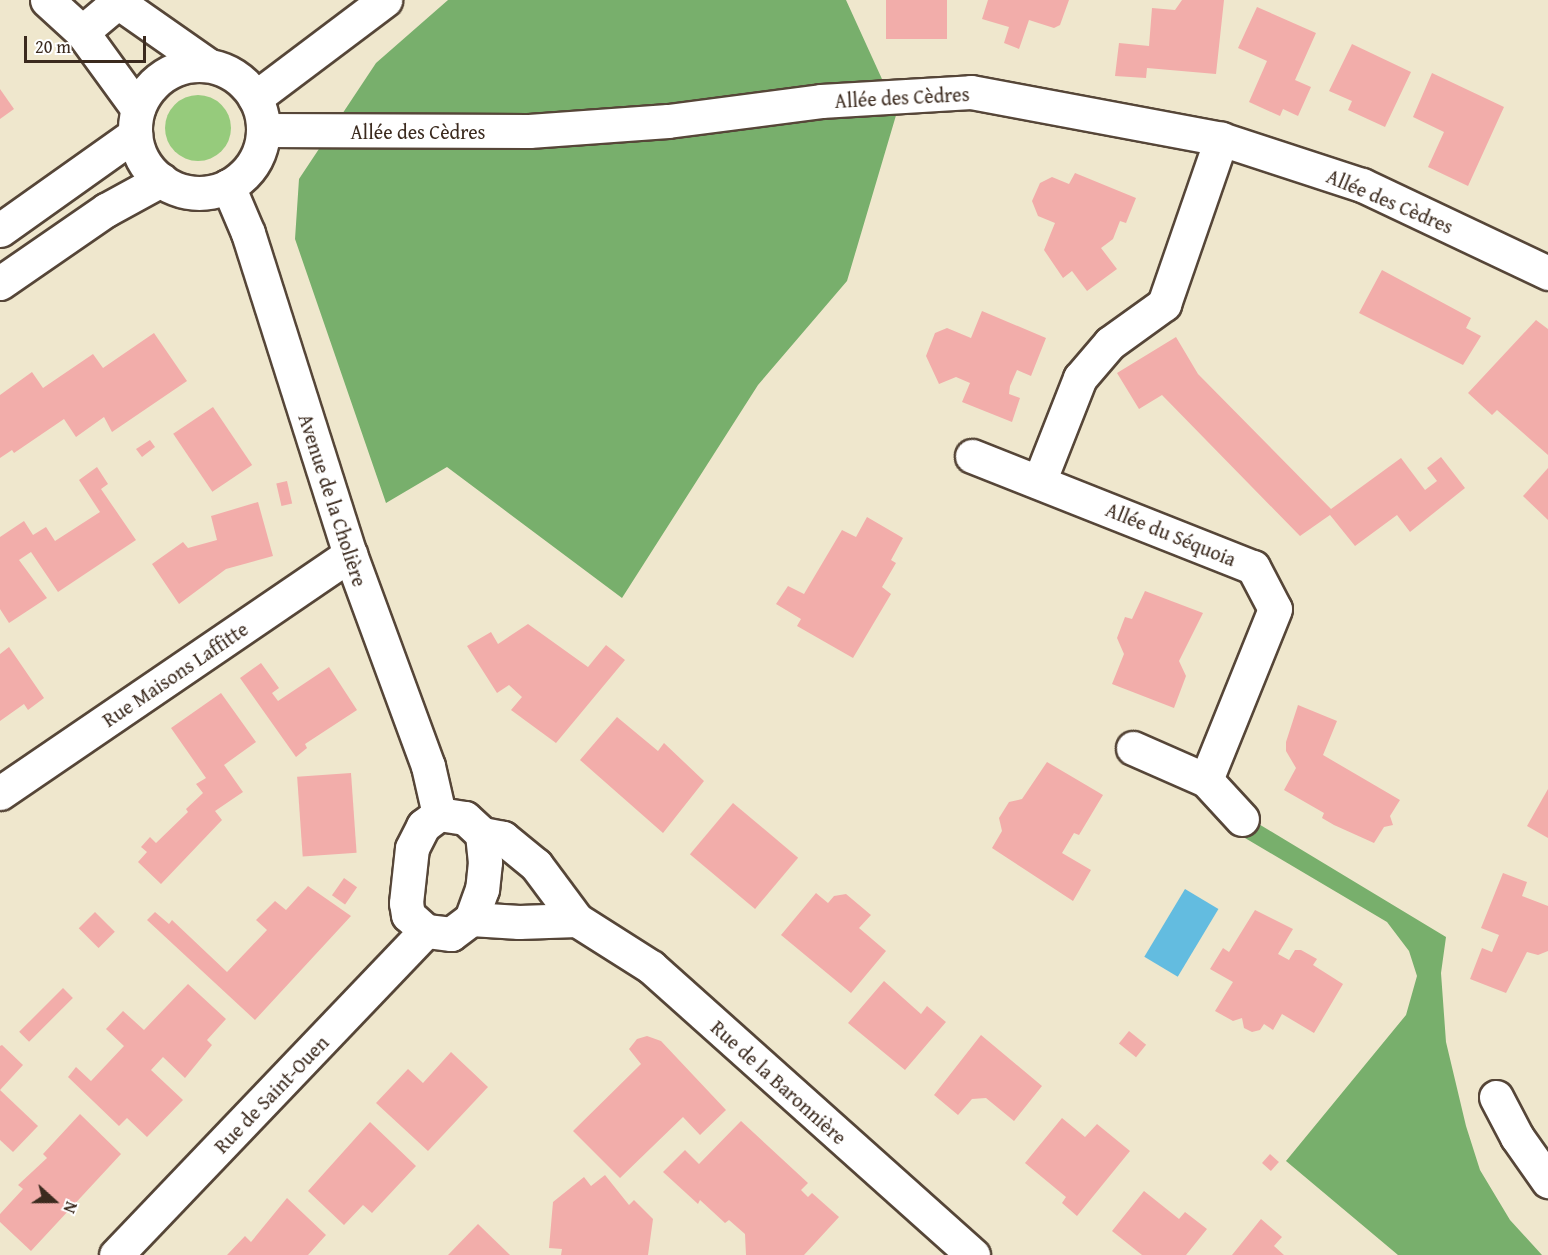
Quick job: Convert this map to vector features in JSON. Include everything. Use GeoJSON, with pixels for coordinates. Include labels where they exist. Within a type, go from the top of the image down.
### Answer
{"type":"FeatureCollection","features":[{"type":"Feature","properties":{"kind":"street"},"geometry":{"type":"LineString","coordinates":[[47,0],[82,32],[137,122],[144,162],[161,180],[182,190],[198,193],[228,186],[253,163],[263,130],[255,98],[235,76],[208,65],[118,1],[82,32]]}},
{"type":"Feature","properties":{"kind":"street"},"geometry":{"type":"LineString","coordinates":[[255,98],[385,0]]}},
{"type":"Feature","properties":{"kind":"street"},"geometry":{"type":"LineString","coordinates":[[0,230],[137,122],[161,76],[184,66],[208,65]]}},
{"type":"Feature","properties":{"kind":"street","name":"Allée des Cèdres"},"geometry":{"type":"LineString","coordinates":[[263,130],[529,131],[668,121],[821,101],[971,92],[1221,139],[1362,185],[1548,273]]}},
{"type":"Feature","properties":{"kind":"street"},"geometry":{"type":"LineString","coordinates":[[1039,482],[1080,378],[1110,343],[1164,304],[1221,139]]}},
{"type":"Feature","properties":{"kind":"street"},"geometry":{"type":"LineString","coordinates":[[0,282],[106,210],[161,180]]}},
{"type":"Feature","properties":{"kind":"street","name":"Avenue de la Cholière"},"geometry":{"type":"LineString","coordinates":[[228,186],[248,233],[350,554],[428,766],[440,814]]}},
{"type":"Feature","properties":{"kind":"street","name":"Allée du Séquoia"},"geometry":{"type":"LineString","coordinates":[[972,456],[1253,567],[1275,609],[1206,780]]}},
{"type":"Feature","properties":{"kind":"street","name":"Rue Maisons Laffitte"},"geometry":{"type":"LineString","coordinates":[[0,793],[350,554]]}},
{"type":"Feature","properties":{"kind":"street"},"geometry":{"type":"LineString","coordinates":[[1133,748],[1206,780],[1242,819]]}},
{"type":"Feature","properties":{"kind":"street"},"geometry":{"type":"LineString","coordinates":[[440,814],[465,818],[482,834],[485,862],[482,889],[471,919],[450,934],[426,931],[408,915],[408,868],[423,826],[440,814]]}},
{"type":"Feature","properties":{"kind":"street","name":"Rue de la Baronnière"},"geometry":{"type":"LineString","coordinates":[[482,834],[503,838],[536,865],[577,920],[651,967],[973,1255]]}},
{"type":"Feature","properties":{"kind":"street"},"geometry":{"type":"LineString","coordinates":[[471,919],[577,920]]}},
{"type":"Feature","properties":{"kind":"street","name":"Rue de Saint-Ouen"},"geometry":{"type":"LineString","coordinates":[[116,1255],[426,931]]}},
{"type":"Feature","properties":{"kind":"street"},"geometry":{"type":"LineString","coordinates":[[1496,1097],[1517,1137],[1548,1181]]}},
{"type":"Feature","properties":{"kind":"green space"},"geometry":{"type":"Polygon","coordinates":[[[448,0],[846,0],[897,112],[847,281],[758,385],[622,598],[447,467],[386,503],[295,239],[299,179],[376,63],[448,0]]]}},
{"type":"Feature","properties":{"kind":"green space"},"geometry":{"type":"Polygon","coordinates":[[[198,95],[211,98],[221,105],[228,115],[231,128],[228,141],[221,151],[211,158],[198,161],[185,158],[175,151],[168,141],[165,128],[168,115],[175,105],[185,98],[198,95]]]}},
{"type":"Feature","properties":{"kind":"green space"},"geometry":{"type":"Polygon","coordinates":[[[1247,817],[1446,937],[1441,973],[1446,1042],[1466,1126],[1480,1170],[1510,1220],[1542,1255],[1398,1255],[1286,1161],[1406,1015],[1417,976],[1409,951],[1387,922],[1223,825],[1247,817]]]}},
{"type":"Feature","properties":{"kind":"water"},"geometry":{"type":"Polygon","coordinates":[[[1185,889],[1218,909],[1178,977],[1144,957],[1185,889]]]}},
{"type":"Feature","properties":{"kind":"building"},"geometry":{"type":"Polygon","coordinates":[[[886,0],[947,0],[947,39],[886,39],[886,0]]]}},
{"type":"Feature","properties":{"kind":"building"},"geometry":{"type":"Polygon","coordinates":[[[988,0],[1069,0],[1060,25],[1054,28],[1029,20],[1019,49],[1004,43],[1009,27],[982,19],[988,0]]]}},
{"type":"Feature","properties":{"kind":"building"},"geometry":{"type":"Polygon","coordinates":[[[1182,0],[1224,0],[1216,74],[1147,68],[1146,78],[1115,76],[1119,43],[1149,46],[1152,8],[1175,10],[1182,0]]]}},
{"type":"Feature","properties":{"kind":"building"},"geometry":{"type":"Polygon","coordinates":[[[1257,7],[1316,33],[1295,80],[1311,87],[1298,116],[1283,109],[1280,116],[1249,102],[1267,61],[1238,48],[1257,7]]]}},
{"type":"Feature","properties":{"kind":"building"},"geometry":{"type":"Polygon","coordinates":[[[1352,44],[1411,72],[1385,127],[1348,110],[1352,101],[1329,91],[1352,44]]]}},
{"type":"Feature","properties":{"kind":"building"},"geometry":{"type":"Polygon","coordinates":[[[1432,73],[1504,107],[1468,186],[1428,167],[1444,132],[1413,117],[1432,73]]]}},
{"type":"Feature","properties":{"kind":"building"},"geometry":{"type":"Polygon","coordinates":[[[0,89],[14,109],[0,119],[0,89]]]}},
{"type":"Feature","properties":{"kind":"building"},"geometry":{"type":"Polygon","coordinates":[[[1075,173],[1136,198],[1126,223],[1120,221],[1113,239],[1101,248],[1117,269],[1087,291],[1072,271],[1063,278],[1044,250],[1055,223],[1038,216],[1032,201],[1040,183],[1052,177],[1069,184],[1075,173]]]}},
{"type":"Feature","properties":{"kind":"building"},"geometry":{"type":"Polygon","coordinates":[[[1382,270],[1471,318],[1466,328],[1481,336],[1463,365],[1359,313],[1382,270]]]}},
{"type":"Feature","properties":{"kind":"building"},"geometry":{"type":"Polygon","coordinates":[[[982,311],[1046,338],[1031,376],[1017,370],[1010,386],[1009,394],[1020,398],[1012,422],[962,402],[970,383],[956,377],[939,384],[926,356],[935,333],[947,328],[971,338],[982,311]]]}},
{"type":"Feature","properties":{"kind":"building"},"geometry":{"type":"Polygon","coordinates":[[[1536,320],[1548,329],[1548,455],[1497,410],[1492,415],[1468,393],[1536,320]]]}},
{"type":"Feature","properties":{"kind":"building"},"geometry":{"type":"Polygon","coordinates":[[[154,333],[187,381],[112,432],[104,417],[76,437],[64,419],[14,453],[12,450],[0,458],[0,395],[32,372],[43,388],[93,354],[103,368],[154,333]]]}},
{"type":"Feature","properties":{"kind":"building"},"geometry":{"type":"Polygon","coordinates":[[[1176,337],[1198,374],[1331,509],[1401,458],[1425,490],[1437,481],[1427,468],[1441,457],[1465,488],[1410,532],[1397,515],[1355,546],[1330,515],[1300,536],[1162,395],[1139,409],[1117,373],[1176,337]]]}},
{"type":"Feature","properties":{"kind":"building"},"geometry":{"type":"Polygon","coordinates":[[[213,407],[252,465],[212,492],[173,434],[213,407]]]}},
{"type":"Feature","properties":{"kind":"building"},"geometry":{"type":"Polygon","coordinates":[[[150,440],[155,447],[142,457],[136,449],[150,440]]]}},
{"type":"Feature","properties":{"kind":"building"},"geometry":{"type":"Polygon","coordinates":[[[97,467],[108,484],[101,489],[136,540],[58,592],[31,552],[19,560],[47,598],[9,623],[0,609],[0,537],[24,521],[33,535],[46,527],[55,541],[100,512],[79,480],[97,467]]]}},
{"type":"Feature","properties":{"kind":"building"},"geometry":{"type":"Polygon","coordinates":[[[1548,468],[1548,520],[1523,496],[1548,468]]]}},
{"type":"Feature","properties":{"kind":"building"},"geometry":{"type":"Polygon","coordinates":[[[287,481],[292,503],[281,506],[276,483],[287,481]]]}},
{"type":"Feature","properties":{"kind":"building"},"geometry":{"type":"Polygon","coordinates":[[[258,502],[273,556],[226,569],[179,604],[152,564],[183,542],[188,548],[217,540],[211,516],[258,502]]]}},
{"type":"Feature","properties":{"kind":"building"},"geometry":{"type":"Polygon","coordinates":[[[867,517],[903,538],[891,560],[896,563],[882,587],[891,594],[853,658],[797,626],[801,619],[776,604],[788,586],[804,594],[842,530],[856,537],[867,517]]]}},
{"type":"Feature","properties":{"kind":"building"},"geometry":{"type":"Polygon","coordinates":[[[1145,591],[1203,613],[1179,661],[1186,676],[1174,708],[1112,684],[1124,654],[1117,638],[1125,617],[1132,619],[1145,591]]]}},
{"type":"Feature","properties":{"kind":"building"},"geometry":{"type":"Polygon","coordinates":[[[528,624],[588,667],[606,645],[625,660],[556,743],[511,710],[522,697],[509,685],[497,693],[467,646],[491,632],[498,644],[528,624]]]}},
{"type":"Feature","properties":{"kind":"building"},"geometry":{"type":"Polygon","coordinates":[[[9,647],[44,698],[28,710],[24,704],[0,721],[0,654],[9,647]]]}},
{"type":"Feature","properties":{"kind":"building"},"geometry":{"type":"Polygon","coordinates":[[[261,663],[279,688],[272,693],[278,701],[329,667],[357,710],[305,744],[307,748],[296,757],[240,678],[261,663]]]}},
{"type":"Feature","properties":{"kind":"building"},"geometry":{"type":"Polygon","coordinates":[[[221,693],[256,742],[224,765],[243,792],[215,811],[222,820],[161,884],[138,862],[147,852],[141,847],[150,837],[156,843],[188,812],[186,809],[203,793],[196,784],[206,778],[171,728],[221,693]]]}},
{"type":"Feature","properties":{"kind":"building"},"geometry":{"type":"Polygon","coordinates":[[[1298,705],[1337,721],[1323,755],[1400,800],[1390,816],[1393,825],[1384,827],[1374,843],[1322,818],[1324,813],[1284,790],[1296,768],[1286,751],[1286,742],[1298,705]]]}},
{"type":"Feature","properties":{"kind":"building"},"geometry":{"type":"Polygon","coordinates":[[[617,717],[658,751],[664,743],[704,781],[663,833],[580,760],[617,717]]]}},
{"type":"Feature","properties":{"kind":"building"},"geometry":{"type":"Polygon","coordinates":[[[1047,762],[1103,795],[1079,835],[1074,833],[1062,853],[1091,870],[1073,901],[992,848],[1002,831],[999,818],[1009,802],[1022,799],[1047,762]]]}},
{"type":"Feature","properties":{"kind":"building"},"geometry":{"type":"Polygon","coordinates":[[[351,773],[357,853],[303,857],[297,777],[351,773]]]}},
{"type":"Feature","properties":{"kind":"building"},"geometry":{"type":"Polygon","coordinates":[[[1548,789],[1548,838],[1527,826],[1548,789]]]}},
{"type":"Feature","properties":{"kind":"building"},"geometry":{"type":"Polygon","coordinates":[[[733,803],[798,858],[755,909],[690,854],[733,803]]]}},
{"type":"Feature","properties":{"kind":"building"},"geometry":{"type":"Polygon","coordinates":[[[1503,873],[1527,882],[1522,896],[1548,906],[1548,951],[1538,955],[1527,952],[1506,993],[1470,979],[1482,948],[1492,952],[1499,935],[1481,928],[1503,873]]]}},
{"type":"Feature","properties":{"kind":"building"},"geometry":{"type":"Polygon","coordinates":[[[344,878],[357,887],[345,904],[332,895],[344,878]]]}},
{"type":"Feature","properties":{"kind":"building"},"geometry":{"type":"Polygon","coordinates":[[[308,886],[351,916],[255,1020],[147,920],[155,912],[169,924],[172,920],[227,972],[267,930],[256,920],[275,901],[286,910],[308,886]]]}},
{"type":"Feature","properties":{"kind":"building"},"geometry":{"type":"Polygon","coordinates":[[[816,893],[828,903],[834,896],[846,894],[871,915],[859,928],[886,951],[851,993],[781,935],[816,893]]]}},
{"type":"Feature","properties":{"kind":"building"},"geometry":{"type":"Polygon","coordinates":[[[1255,910],[1293,929],[1278,954],[1289,960],[1295,950],[1301,950],[1317,959],[1313,965],[1343,984],[1314,1033],[1282,1014],[1273,1030],[1264,1024],[1260,1030],[1252,1032],[1244,1028],[1242,1018],[1233,1021],[1215,1011],[1233,982],[1210,969],[1223,948],[1229,952],[1255,910]]]}},
{"type":"Feature","properties":{"kind":"building"},"geometry":{"type":"Polygon","coordinates":[[[95,912],[115,932],[99,948],[79,928],[95,912]]]}},
{"type":"Feature","properties":{"kind":"building"},"geometry":{"type":"Polygon","coordinates":[[[884,981],[921,1014],[927,1006],[946,1022],[905,1070],[848,1023],[884,981]]]}},
{"type":"Feature","properties":{"kind":"building"},"geometry":{"type":"Polygon","coordinates":[[[188,984],[226,1019],[207,1040],[212,1045],[185,1078],[163,1057],[151,1070],[183,1100],[147,1137],[127,1118],[119,1126],[68,1077],[76,1067],[91,1081],[124,1046],[106,1029],[123,1011],[144,1030],[188,984]]]}},
{"type":"Feature","properties":{"kind":"building"},"geometry":{"type":"Polygon","coordinates":[[[63,988],[73,998],[29,1042],[19,1032],[63,988]]]}},
{"type":"Feature","properties":{"kind":"building"},"geometry":{"type":"Polygon","coordinates":[[[1129,1031],[1146,1045],[1136,1057],[1119,1043],[1129,1031]]]}},
{"type":"Feature","properties":{"kind":"building"},"geometry":{"type":"Polygon","coordinates":[[[981,1035],[1042,1086],[1014,1121],[986,1098],[972,1099],[958,1115],[934,1095],[981,1035]]]}},
{"type":"Feature","properties":{"kind":"building"},"geometry":{"type":"Polygon","coordinates":[[[647,1036],[661,1041],[726,1110],[700,1135],[683,1117],[620,1178],[573,1131],[641,1064],[629,1049],[637,1039],[647,1036]]]}},
{"type":"Feature","properties":{"kind":"building"},"geometry":{"type":"Polygon","coordinates":[[[2,1045],[23,1065],[0,1090],[0,1046],[2,1045]]]}},
{"type":"Feature","properties":{"kind":"building"},"geometry":{"type":"Polygon","coordinates":[[[451,1052],[488,1087],[428,1151],[376,1103],[408,1069],[423,1083],[451,1052]]]}},
{"type":"Feature","properties":{"kind":"building"},"geometry":{"type":"Polygon","coordinates":[[[0,1090],[38,1126],[13,1152],[0,1140],[0,1090]]]}},
{"type":"Feature","properties":{"kind":"building"},"geometry":{"type":"Polygon","coordinates":[[[80,1114],[121,1154],[31,1251],[0,1222],[0,1214],[23,1189],[18,1185],[47,1158],[43,1154],[80,1114]]]}},
{"type":"Feature","properties":{"kind":"building"},"geometry":{"type":"Polygon","coordinates":[[[1062,1118],[1085,1137],[1097,1124],[1130,1151],[1077,1216],[1062,1203],[1066,1197],[1025,1163],[1062,1118]]]}},
{"type":"Feature","properties":{"kind":"building"},"geometry":{"type":"Polygon","coordinates":[[[741,1121],[808,1183],[801,1190],[808,1197],[812,1193],[839,1217],[804,1255],[746,1255],[745,1234],[729,1220],[725,1223],[700,1200],[698,1204],[663,1172],[685,1150],[699,1164],[741,1121]]]}},
{"type":"Feature","properties":{"kind":"building"},"geometry":{"type":"Polygon","coordinates":[[[370,1122],[416,1166],[372,1213],[363,1205],[344,1225],[308,1191],[370,1122]]]}},
{"type":"Feature","properties":{"kind":"building"},"geometry":{"type":"Polygon","coordinates":[[[1270,1154],[1279,1162],[1271,1171],[1262,1163],[1270,1154]]]}},
{"type":"Feature","properties":{"kind":"building"},"geometry":{"type":"Polygon","coordinates":[[[605,1175],[629,1205],[634,1200],[653,1219],[648,1255],[561,1255],[562,1249],[549,1248],[553,1202],[584,1177],[591,1186],[605,1175]]]}},
{"type":"Feature","properties":{"kind":"building"},"geometry":{"type":"Polygon","coordinates":[[[1144,1191],[1179,1219],[1185,1212],[1207,1229],[1186,1255],[1142,1255],[1112,1231],[1144,1191]]]}},
{"type":"Feature","properties":{"kind":"building"},"geometry":{"type":"Polygon","coordinates":[[[287,1198],[326,1235],[308,1255],[227,1255],[245,1236],[251,1242],[287,1198]]]}},
{"type":"Feature","properties":{"kind":"building"},"geometry":{"type":"Polygon","coordinates":[[[1261,1219],[1282,1237],[1274,1246],[1284,1255],[1232,1255],[1261,1219]]]}},
{"type":"Feature","properties":{"kind":"building"},"geometry":{"type":"Polygon","coordinates":[[[478,1224],[510,1255],[448,1255],[478,1224]]]}}]}
